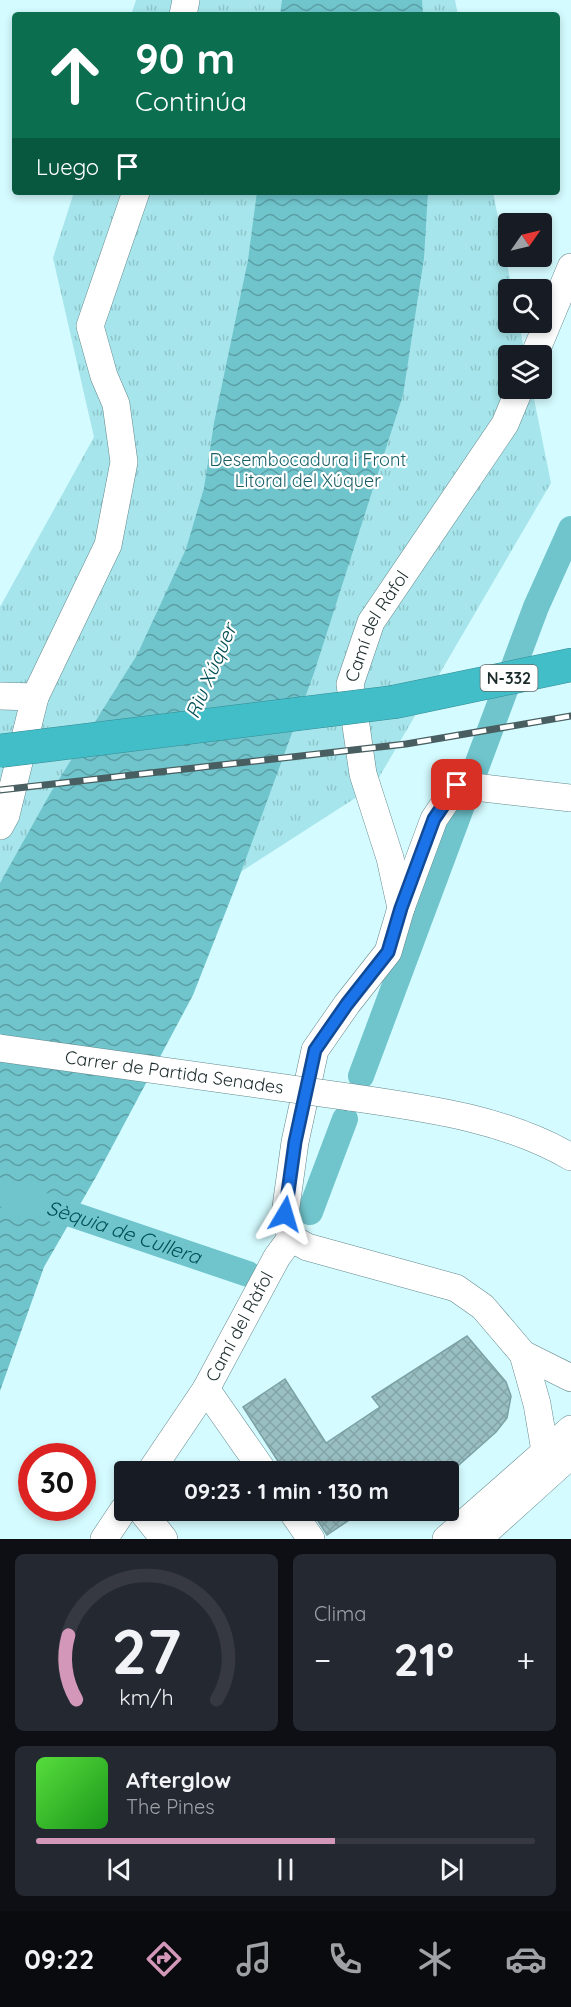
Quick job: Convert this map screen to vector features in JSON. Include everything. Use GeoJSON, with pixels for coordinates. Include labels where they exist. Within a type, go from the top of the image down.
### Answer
{"type":"FeatureCollection","features":[{"type":"Feature","properties":{"kind":"highway","name":"N-332"},"geometry":{"type":"LineString","coordinates":[[0,751],[394,702],[571,665]]}},
{"type":"Feature","properties":{"kind":"street"},"geometry":{"type":"LineString","coordinates":[[0,826],[6,815],[35,697],[108,545],[124,462],[116,404],[104,376],[90,326],[135,195]]}},
{"type":"Feature","properties":{"kind":"street"},"geometry":{"type":"LineString","coordinates":[[539,345],[571,267]]}},
{"type":"Feature","properties":{"kind":"street","name":"Camí del Ràfol"},"geometry":{"type":"LineString","coordinates":[[157,1461],[206,1389],[277,1257],[291,1238],[285,1214],[295,1142],[315,1050],[347,1004],[388,952],[401,908],[390,858],[363,774],[350,684],[371,622],[505,424],[515,399]]}},
{"type":"Feature","properties":{"kind":"street"},"geometry":{"type":"LineString","coordinates":[[0,696],[35,697]]}},
{"type":"Feature","properties":{"kind":"street"},"geometry":{"type":"LineString","coordinates":[[401,908],[434,819],[457,785],[571,798]]}},
{"type":"Feature","properties":{"kind":"street","name":"Carrer de Partida Senades"},"geometry":{"type":"LineString","coordinates":[[0,1048],[349,1097],[458,1115],[508,1129],[571,1158]]}},
{"type":"Feature","properties":{"kind":"street"},"geometry":{"type":"LineString","coordinates":[[291,1238],[307,1247],[456,1288],[483,1307],[523,1354],[571,1378]]}},
{"type":"Feature","properties":{"kind":"street"},"geometry":{"type":"LineString","coordinates":[[523,1354],[537,1404],[545,1451]]}},
{"type":"Feature","properties":{"kind":"street"},"geometry":{"type":"LineString","coordinates":[[206,1389],[256,1461]]}},
{"type":"Feature","properties":{"kind":"street"},"geometry":{"type":"LineString","coordinates":[[446,1539],[571,1429]]}},
{"type":"Feature","properties":{"kind":"street"},"geometry":{"type":"LineString","coordinates":[[492,1535],[571,1455]]}},
{"type":"Feature","properties":{"kind":"street"},"geometry":{"type":"LineString","coordinates":[[104,1539],[116,1521]]}},
{"type":"Feature","properties":{"kind":"street"},"geometry":{"type":"LineString","coordinates":[[150,1521],[164,1539]]}},
{"type":"Feature","properties":{"kind":"street"},"geometry":{"type":"LineString","coordinates":[[299,1521],[311,1539]]}},
{"type":"Feature","properties":{"kind":"green space"},"geometry":{"type":"Polygon","coordinates":[[[136,0],[455,0],[457,12],[132,12],[136,0]]]}},
{"type":"Feature","properties":{"kind":"green space","name":"Desembocadura i Front Litoral del Xúquer"},"geometry":{"type":"Polygon","coordinates":[[[73,195],[494,195],[498,218],[498,267],[508,267],[510,279],[498,279],[498,333],[521,333],[523,345],[498,345],[498,399],[534,399],[551,483],[374,786],[228,880],[0,1296],[0,607],[94,437],[53,258],[73,195]]]}},
{"type":"Feature","properties":{"kind":"water"},"geometry":{"type":"Polygon","coordinates":[[[282,0],[422,0],[423,12],[280,12],[282,0]]]}},
{"type":"Feature","properties":{"kind":"water","name":"Riu Xúquer"},"geometry":{"type":"Polygon","coordinates":[[[257,195],[428,195],[424,258],[403,395],[314,673],[193,995],[97,1175],[44,1267],[0,1391],[0,883],[51,792],[137,655],[186,549],[204,488],[214,423],[248,260],[257,195]]]}},
{"type":"Feature","properties":{"kind":"building"},"geometry":{"type":"Polygon","coordinates":[[[467,1336],[506,1382],[511,1396],[507,1418],[496,1432],[459,1465],[459,1461],[278,1461],[243,1407],[285,1379],[326,1443],[380,1407],[372,1397],[467,1336]]]}},
{"type":"Feature","properties":{"kind":"building"},"geometry":{"type":"Polygon","coordinates":[[[318,1521],[348,1521],[327,1535],[318,1521]]]}},
{"type":"Feature","properties":{"kind":"waterway"},"geometry":{"type":"LineString","coordinates":[[361,1076],[536,607],[571,529]]}},
{"type":"Feature","properties":{"kind":"waterway","name":"Sèquia de Cullera"},"geometry":{"type":"LineString","coordinates":[[310,1212],[345,1119]]}},
{"type":"Feature","properties":{"kind":"waterway","name":"Sèquia de Cullera"},"geometry":{"type":"LineString","coordinates":[[0,1193],[74,1215],[248,1274]]}},
{"type":"Feature","properties":{"kind":"railway"},"geometry":{"type":"LineString","coordinates":[[0,790],[406,744],[571,716]]}},
{"type":"Feature","properties":{"kind":"route"},"geometry":{"type":"LineString","coordinates":[[285,1214],[295,1142],[315,1050],[347,1004],[388,952],[401,908],[434,819],[457,785]]}}]}
